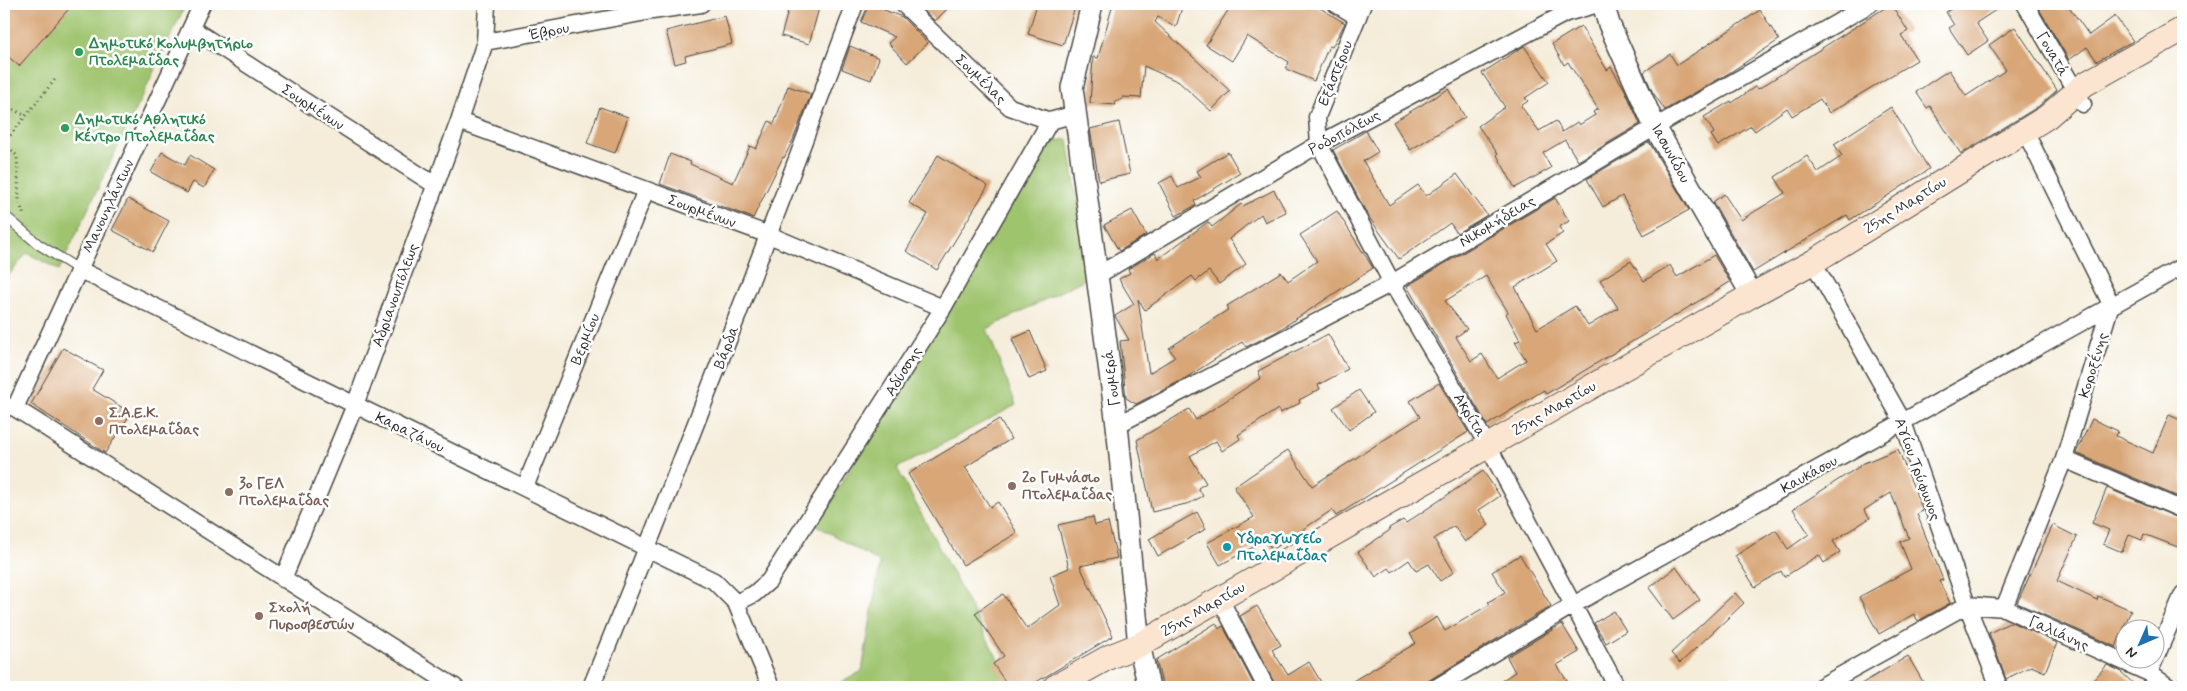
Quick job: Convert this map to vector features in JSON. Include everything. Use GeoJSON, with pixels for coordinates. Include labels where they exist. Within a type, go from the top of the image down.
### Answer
{"type":"FeatureCollection","features":[{"type":"Feature","properties":{"kind":"main road","name":"25ης Μαρτίου"},"geometry":{"type":"LineString","coordinates":[[2079,98],[2183,29]]}},
{"type":"Feature","properties":{"kind":"main road","name":"25ης Μαρτίου"},"geometry":{"type":"LineString","coordinates":[[1055,687],[1109,657],[1139,645],[1752,294],[1813,262],[2024,129],[2079,98],[2183,48]]}},
{"type":"Feature","properties":{"kind":"street","name":"Μανουηλάντων"},"geometry":{"type":"LineString","coordinates":[[9,407],[78,269],[202,4]]}},
{"type":"Feature","properties":{"kind":"street","name":"Αδριανουπόλεως"},"geometry":{"type":"LineString","coordinates":[[283,580],[355,405],[459,121],[485,42],[487,4]]}},
{"type":"Feature","properties":{"kind":"street","name":"Έβρου"},"geometry":{"type":"LineString","coordinates":[[485,42],[653,7],[701,4]]}},
{"type":"Feature","properties":{"kind":"street","name":"Βάρδα"},"geometry":{"type":"LineString","coordinates":[[591,687],[648,547],[769,235],[855,4]]}},
{"type":"Feature","properties":{"kind":"street","name":"Σουμέλας"},"geometry":{"type":"LineString","coordinates":[[902,4],[1010,107],[1050,121]]}},
{"type":"Feature","properties":{"kind":"street","name":"Γουμερά"},"geometry":{"type":"LineString","coordinates":[[1092,4],[1072,88],[1117,425],[1139,645],[1149,687]]}},
{"type":"Feature","properties":{"kind":"street"},"geometry":{"type":"LineString","coordinates":[[1336,4],[1360,10]]}},
{"type":"Feature","properties":{"kind":"street","name":"Ροδοπόλεως"},"geometry":{"type":"LineString","coordinates":[[1098,275],[1320,144],[1566,14],[1598,4]]}},
{"type":"Feature","properties":{"kind":"street","name":"Ιασωνίδου"},"geometry":{"type":"LineString","coordinates":[[1603,4],[1609,24],[1655,127],[1752,294]]}},
{"type":"Feature","properties":{"kind":"street","name":"Νικομήδειας"},"geometry":{"type":"LineString","coordinates":[[1117,425],[1392,284],[1655,127],[1870,4]]}},
{"type":"Feature","properties":{"kind":"street","name":"Γονατά"},"geometry":{"type":"LineString","coordinates":[[2025,4],[2079,98]]}},
{"type":"Feature","properties":{"kind":"street","name":"Εξάστερου"},"geometry":{"type":"LineString","coordinates":[[1320,144],[1317,117],[1360,10]]}},
{"type":"Feature","properties":{"kind":"street","name":"Σουρμένων"},"geometry":{"type":"LineString","coordinates":[[191,28],[435,186]]}},
{"type":"Feature","properties":{"kind":"street"},"geometry":{"type":"LineString","coordinates":[[1050,121],[1075,114]]}},
{"type":"Feature","properties":{"kind":"street","name":"Σουρμένων"},"geometry":{"type":"LineString","coordinates":[[459,121],[769,235],[943,308]]}},
{"type":"Feature","properties":{"kind":"street","name":"Αδύσσης"},"geometry":{"type":"LineString","coordinates":[[736,603],[754,594],[769,582],[943,308],[1050,121]]}},
{"type":"Feature","properties":{"kind":"street"},"geometry":{"type":"LineString","coordinates":[[2024,129],[2111,304]]}},
{"type":"Feature","properties":{"kind":"street","name":"Ακρίτα"},"geometry":{"type":"LineString","coordinates":[[1320,144],[1392,284],[1488,446],[1617,687]]}},
{"type":"Feature","properties":{"kind":"street","name":"Βερμίου"},"geometry":{"type":"LineString","coordinates":[[525,487],[646,190]]}},
{"type":"Feature","properties":{"kind":"street","name":"Αγίου Τρύφωνος"},"geometry":{"type":"LineString","coordinates":[[1813,262],[1904,422],[1967,606],[1999,687]]}},
{"type":"Feature","properties":{"kind":"street","name":"Καυκάσου"},"geometry":{"type":"LineString","coordinates":[[1438,687],[1573,605],[1904,422],[2111,304],[2183,266]]}},
{"type":"Feature","properties":{"kind":"street","name":"Καραζάνου"},"geometry":{"type":"LineString","coordinates":[[78,269],[714,580],[736,603],[771,687]]}},
{"type":"Feature","properties":{"kind":"street","name":"Κοροξένης"},"geometry":{"type":"LineString","coordinates":[[2004,608],[2064,459],[2111,304]]}},
{"type":"Feature","properties":{"kind":"street"},"geometry":{"type":"LineString","coordinates":[[9,407],[455,687]]}},
{"type":"Feature","properties":{"kind":"street"},"geometry":{"type":"LineString","coordinates":[[2064,459],[2183,510]]}},
{"type":"Feature","properties":{"kind":"street"},"geometry":{"type":"LineString","coordinates":[[2149,673],[2183,594]]}},
{"type":"Feature","properties":{"kind":"street"},"geometry":{"type":"LineString","coordinates":[[1220,598],[1266,687]]}},
{"type":"Feature","properties":{"kind":"street"},"geometry":{"type":"LineString","coordinates":[[1820,687],[1967,606]]}},
{"type":"Feature","properties":{"kind":"street","name":"Γαλιάνης"},"geometry":{"type":"LineString","coordinates":[[1967,606],[2004,608],[2149,673],[2169,687]]}},
{"type":"Feature","properties":{"kind":"lane","name":"Καραζάνου"},"geometry":{"type":"LineString","coordinates":[[4,214],[31,238],[78,269]]}},
{"type":"Feature","properties":{"kind":"path"},"geometry":{"type":"LineString","coordinates":[[31,238],[18,200],[16,156],[4,143],[57,77]]}},
{"type":"Feature","properties":{"kind":"path"},"geometry":{"type":"LineString","coordinates":[[4,105],[26,116]]}},
{"type":"Feature","properties":{"kind":"green space","name":"Δημοτικό Αθλητικό Κέντρο Πτολεμαΐδας"},"geometry":{"type":"Polygon","coordinates":[[[4,4],[186,4],[59,270],[27,253],[4,281],[4,4]]]}},
{"type":"Feature","properties":{"kind":"green space"},"geometry":{"type":"Polygon","coordinates":[[[1068,139],[1089,277],[987,329],[1016,405],[897,468],[1009,680],[995,687],[834,687],[862,671],[880,563],[816,525],[1047,143],[1068,139]]]}},
{"type":"Feature","properties":{"kind":"building","name":"Δημοτικό Κολυμβητήριο Πτολεμαΐδας"},"geometry":{"type":"Polygon","coordinates":[[[4,4],[73,4],[19,66],[4,53],[4,4]]]}},
{"type":"Feature","properties":{"kind":"building"},"geometry":{"type":"Polygon","coordinates":[[[790,4],[804,4],[819,8],[809,44],[781,36],[790,4]]]}},
{"type":"Feature","properties":{"kind":"building"},"geometry":{"type":"Polygon","coordinates":[[[869,4],[902,17],[928,43],[907,63],[888,43],[895,37],[861,22],[869,4]]]}},
{"type":"Feature","properties":{"kind":"building"},"geometry":{"type":"Polygon","coordinates":[[[917,4],[952,4],[935,21],[917,4]]]}},
{"type":"Feature","properties":{"kind":"building"},"geometry":{"type":"Polygon","coordinates":[[[1037,4],[1076,4],[1063,45],[1028,34],[1037,4]]]}},
{"type":"Feature","properties":{"kind":"building"},"geometry":{"type":"Polygon","coordinates":[[[1113,4],[1183,4],[1176,27],[1158,17],[1155,22],[1230,91],[1211,111],[1179,82],[1144,66],[1141,98],[1123,97],[1123,99],[1115,102],[1116,105],[1090,103],[1093,57],[1098,58],[1113,4]]]}},
{"type":"Feature","properties":{"kind":"building"},"geometry":{"type":"Polygon","coordinates":[[[1232,4],[1313,4],[1345,23],[1332,47],[1329,46],[1314,81],[1286,69],[1289,62],[1247,36],[1232,61],[1206,45],[1232,4]]]}},
{"type":"Feature","properties":{"kind":"building"},"geometry":{"type":"Polygon","coordinates":[[[1891,4],[1908,31],[1901,35],[1917,60],[1829,113],[1820,99],[1792,116],[1787,108],[1755,131],[1751,126],[1718,146],[1711,135],[1714,133],[1704,117],[1731,101],[1732,103],[1756,86],[1758,89],[1891,4]]]}},
{"type":"Feature","properties":{"kind":"building"},"geometry":{"type":"Polygon","coordinates":[[[1960,4],[2005,4],[1976,23],[1988,41],[1967,55],[1949,28],[1954,25],[1946,12],[1960,4]]]}},
{"type":"Feature","properties":{"kind":"building"},"geometry":{"type":"Polygon","coordinates":[[[2036,4],[2067,4],[2089,35],[2115,16],[2133,41],[2097,61],[2087,47],[2069,60],[2036,4]]]}},
{"type":"Feature","properties":{"kind":"building"},"geometry":{"type":"Polygon","coordinates":[[[1760,10],[1779,40],[1729,73],[1665,110],[1652,91],[1644,72],[1670,54],[1677,65],[1760,10]]]}},
{"type":"Feature","properties":{"kind":"building"},"geometry":{"type":"Polygon","coordinates":[[[725,16],[732,44],[685,56],[686,61],[675,64],[666,31],[725,16]]]}},
{"type":"Feature","properties":{"kind":"building"},"geometry":{"type":"Polygon","coordinates":[[[1581,26],[1607,70],[1611,67],[1625,90],[1640,124],[1578,161],[1565,140],[1543,153],[1551,168],[1515,188],[1498,154],[1478,126],[1505,107],[1482,73],[1524,46],[1549,82],[1525,98],[1528,101],[1521,106],[1539,131],[1556,121],[1562,132],[1577,122],[1579,125],[1595,115],[1593,112],[1598,109],[1568,62],[1564,65],[1552,44],[1581,26]]]}},
{"type":"Feature","properties":{"kind":"building"},"geometry":{"type":"Polygon","coordinates":[[[2015,27],[2057,90],[2039,106],[1961,154],[1930,106],[1927,108],[1916,92],[1949,70],[1966,96],[2006,70],[1989,45],[2015,27]]]}},
{"type":"Feature","properties":{"kind":"building"},"geometry":{"type":"Polygon","coordinates":[[[850,46],[879,58],[871,80],[842,69],[850,46]]]}},
{"type":"Feature","properties":{"kind":"building"},"geometry":{"type":"Polygon","coordinates":[[[788,86],[811,94],[793,140],[753,218],[660,184],[670,154],[691,162],[690,164],[733,183],[750,146],[756,149],[769,121],[774,124],[788,86]]]}},
{"type":"Feature","properties":{"kind":"building"},"geometry":{"type":"Polygon","coordinates":[[[1448,89],[1465,117],[1410,150],[1393,122],[1448,89]]]}},
{"type":"Feature","properties":{"kind":"building"},"geometry":{"type":"Polygon","coordinates":[[[600,107],[628,117],[615,153],[587,143],[600,107]]]}},
{"type":"Feature","properties":{"kind":"building"},"geometry":{"type":"Polygon","coordinates":[[[1891,107],[1929,169],[1850,220],[1847,215],[1753,272],[1713,202],[1724,194],[1741,220],[1785,193],[1775,177],[1807,156],[1818,172],[1842,156],[1834,144],[1891,107]]]}},
{"type":"Feature","properties":{"kind":"building"},"geometry":{"type":"Polygon","coordinates":[[[1119,122],[1130,174],[1099,181],[1090,129],[1119,122]]]}},
{"type":"Feature","properties":{"kind":"building"},"geometry":{"type":"Polygon","coordinates":[[[1366,131],[1378,152],[1363,161],[1389,205],[1418,185],[1426,196],[1457,174],[1487,215],[1457,233],[1450,223],[1399,259],[1368,216],[1333,150],[1366,131]]]}},
{"type":"Feature","properties":{"kind":"building"},"geometry":{"type":"Polygon","coordinates":[[[1649,142],[1689,210],[1644,235],[1622,196],[1603,207],[1587,179],[1649,142]]]}},
{"type":"Feature","properties":{"kind":"building"},"geometry":{"type":"Polygon","coordinates":[[[162,152],[185,165],[190,155],[214,170],[204,188],[193,182],[187,193],[151,172],[162,152]]]}},
{"type":"Feature","properties":{"kind":"building"},"geometry":{"type":"Polygon","coordinates":[[[1228,152],[1240,173],[1194,201],[1196,205],[1176,216],[1159,183],[1172,176],[1178,188],[1201,177],[1197,171],[1228,152]]]}},
{"type":"Feature","properties":{"kind":"building"},"geometry":{"type":"Polygon","coordinates":[[[938,155],[988,186],[937,270],[906,251],[928,214],[909,203],[938,155]]]}},
{"type":"Feature","properties":{"kind":"building"},"geometry":{"type":"Polygon","coordinates":[[[1274,190],[1286,212],[1265,222],[1261,214],[1229,239],[1246,264],[1219,284],[1209,271],[1196,281],[1192,276],[1145,310],[1138,299],[1149,373],[1175,357],[1169,348],[1229,309],[1227,306],[1281,272],[1288,281],[1317,261],[1300,235],[1337,211],[1373,268],[1276,332],[1246,347],[1242,342],[1184,379],[1136,404],[1126,398],[1120,341],[1129,340],[1115,316],[1134,304],[1119,279],[1130,273],[1128,269],[1155,253],[1158,259],[1208,222],[1212,227],[1241,204],[1243,206],[1274,190]]]}},
{"type":"Feature","properties":{"kind":"building"},"geometry":{"type":"Polygon","coordinates":[[[1555,198],[1569,221],[1559,227],[1563,233],[1546,244],[1557,261],[1515,287],[1537,329],[1575,306],[1588,326],[1618,308],[1600,280],[1631,261],[1644,281],[1670,265],[1677,277],[1714,255],[1730,282],[1546,394],[1544,390],[1487,425],[1407,286],[1555,198]],[[1486,276],[1445,301],[1467,329],[1456,337],[1471,361],[1482,354],[1497,378],[1526,360],[1515,342],[1520,340],[1506,314],[1508,312],[1486,276]]]}},
{"type":"Feature","properties":{"kind":"building"},"geometry":{"type":"Polygon","coordinates":[[[128,199],[169,221],[153,252],[112,230],[128,199]]]}},
{"type":"Feature","properties":{"kind":"building"},"geometry":{"type":"Polygon","coordinates":[[[1132,210],[1146,235],[1119,251],[1104,225],[1132,210]]]}},
{"type":"Feature","properties":{"kind":"building"},"geometry":{"type":"Polygon","coordinates":[[[1030,331],[1047,371],[1029,379],[1012,339],[1030,331]]]}},
{"type":"Feature","properties":{"kind":"building"},"geometry":{"type":"Polygon","coordinates":[[[1328,334],[1348,369],[1318,385],[1320,389],[1299,400],[1300,403],[1280,413],[1278,409],[1238,435],[1240,439],[1222,451],[1216,441],[1190,456],[1206,483],[1198,488],[1203,496],[1190,503],[1152,512],[1137,440],[1189,409],[1196,420],[1261,378],[1258,371],[1328,334]]]}},
{"type":"Feature","properties":{"kind":"building"},"geometry":{"type":"Polygon","coordinates":[[[63,348],[103,370],[92,389],[131,413],[105,453],[31,404],[63,348]]]}},
{"type":"Feature","properties":{"kind":"building"},"geometry":{"type":"Polygon","coordinates":[[[1439,383],[1468,432],[1336,516],[1332,510],[1272,550],[1266,540],[1220,565],[1207,543],[1254,517],[1234,487],[1288,450],[1312,486],[1420,417],[1410,401],[1439,383]]]}},
{"type":"Feature","properties":{"kind":"building"},"geometry":{"type":"Polygon","coordinates":[[[1359,390],[1374,412],[1349,430],[1333,408],[1359,390]]]}},
{"type":"Feature","properties":{"kind":"building"},"geometry":{"type":"Polygon","coordinates":[[[2169,415],[2183,421],[2183,499],[2076,453],[2092,419],[2118,431],[2116,436],[2153,453],[2169,415]]]}},
{"type":"Feature","properties":{"kind":"building"},"geometry":{"type":"Polygon","coordinates":[[[999,419],[1011,439],[965,467],[990,507],[998,502],[1017,533],[963,565],[908,474],[999,419]]]}},
{"type":"Feature","properties":{"kind":"building"},"geometry":{"type":"Polygon","coordinates":[[[1898,449],[1923,511],[1917,514],[1943,580],[1939,581],[1950,603],[1918,621],[1914,614],[1879,634],[1859,597],[1911,569],[1900,542],[1909,538],[1891,493],[1864,510],[1870,518],[1833,541],[1840,552],[1824,563],[1819,555],[1784,577],[1781,571],[1755,587],[1735,556],[1776,530],[1788,549],[1809,534],[1793,509],[1859,465],[1898,449]]]}},
{"type":"Feature","properties":{"kind":"building"},"geometry":{"type":"Polygon","coordinates":[[[1483,471],[1500,496],[1479,510],[1489,525],[1465,542],[1454,526],[1434,539],[1454,572],[1440,581],[1429,564],[1416,571],[1409,560],[1392,572],[1389,568],[1376,577],[1358,552],[1390,530],[1389,528],[1403,520],[1406,523],[1483,471]]]}},
{"type":"Feature","properties":{"kind":"building"},"geometry":{"type":"Polygon","coordinates":[[[2107,488],[2183,520],[2183,549],[2144,534],[2142,540],[2129,535],[2122,552],[2103,544],[2109,530],[2092,523],[2107,488]]]}},
{"type":"Feature","properties":{"kind":"building"},"geometry":{"type":"Polygon","coordinates":[[[1197,512],[1206,529],[1158,556],[1149,539],[1197,512]]]}},
{"type":"Feature","properties":{"kind":"building"},"geometry":{"type":"Polygon","coordinates":[[[1093,517],[1095,525],[1108,522],[1117,558],[1080,566],[1113,636],[1028,687],[1009,687],[993,664],[1004,656],[975,613],[1003,594],[1027,629],[1060,605],[1050,576],[1069,568],[1058,525],[1093,517]]]}},
{"type":"Feature","properties":{"kind":"building"},"geometry":{"type":"Polygon","coordinates":[[[2053,525],[2077,537],[2057,581],[2097,600],[2098,596],[2131,610],[2128,618],[2114,618],[2114,646],[2017,603],[2053,525]]]}},
{"type":"Feature","properties":{"kind":"building"},"geometry":{"type":"Polygon","coordinates":[[[1520,555],[1551,606],[1418,687],[1343,687],[1416,643],[1410,634],[1437,617],[1445,631],[1490,604],[1488,602],[1505,592],[1492,572],[1520,555]]]}},
{"type":"Feature","properties":{"kind":"building"},"geometry":{"type":"Polygon","coordinates":[[[1676,567],[1700,600],[1673,620],[1649,588],[1676,567]]]}},
{"type":"Feature","properties":{"kind":"building"},"geometry":{"type":"Polygon","coordinates":[[[1735,593],[1744,603],[1680,663],[1671,653],[1735,593]]]}},
{"type":"Feature","properties":{"kind":"building"},"geometry":{"type":"Polygon","coordinates":[[[1257,606],[1281,645],[1272,650],[1288,675],[1309,662],[1324,687],[1276,687],[1240,616],[1257,606]]]}},
{"type":"Feature","properties":{"kind":"building"},"geometry":{"type":"Polygon","coordinates":[[[1614,611],[1626,631],[1606,643],[1594,623],[1614,611]]]}},
{"type":"Feature","properties":{"kind":"building"},"geometry":{"type":"Polygon","coordinates":[[[2011,622],[2057,643],[2045,672],[2031,666],[2006,679],[1989,633],[2011,622]]]}},
{"type":"Feature","properties":{"kind":"building"},"geometry":{"type":"Polygon","coordinates":[[[1216,623],[1219,629],[1223,626],[1255,687],[1163,687],[1156,660],[1216,623]]]}},
{"type":"Feature","properties":{"kind":"building"},"geometry":{"type":"Polygon","coordinates":[[[1562,624],[1579,652],[1557,665],[1571,687],[1492,687],[1515,672],[1507,657],[1562,624]]]}},
{"type":"Feature","properties":{"kind":"building"},"geometry":{"type":"Polygon","coordinates":[[[1908,656],[1926,687],[1856,687],[1908,656]]]}},
{"type":"Feature","properties":{"kind":"building"},"geometry":{"type":"Polygon","coordinates":[[[2107,665],[2120,671],[2137,687],[2087,687],[2107,665]]]}},
{"type":"Feature","properties":{"kind":"place","name":"Δημοτικό Κολυμβητήριο Πτολεμαΐδας"},"geometry":{"type":"Point","coordinates":[79,52]}},
{"type":"Feature","properties":{"kind":"place","name":"Δημοτικό Αθλητικό Κέντρο Πτολεμαΐδας"},"geometry":{"type":"Point","coordinates":[65,128]}},
{"type":"Feature","properties":{"kind":"place","name":"Σ.Α.Ε.Κ. Πτολεμαΐδας"},"geometry":{"type":"Point","coordinates":[99,421]}},
{"type":"Feature","properties":{"kind":"place","name":"2ο Γυμνάσιο Πτολεμαΐδας"},"geometry":{"type":"Point","coordinates":[1012,486]}},
{"type":"Feature","properties":{"kind":"place","name":"3ο ΓΕΛ Πτολεμαΐδας"},"geometry":{"type":"Point","coordinates":[229,492]}},
{"type":"Feature","properties":{"kind":"place","name":"Υδραγωγείο Πτολεμαΐδας"},"geometry":{"type":"Point","coordinates":[1227,547]}},
{"type":"Feature","properties":{"kind":"place","name":"Σχολή Πυροσβεστών"},"geometry":{"type":"Point","coordinates":[259,616]}}]}
